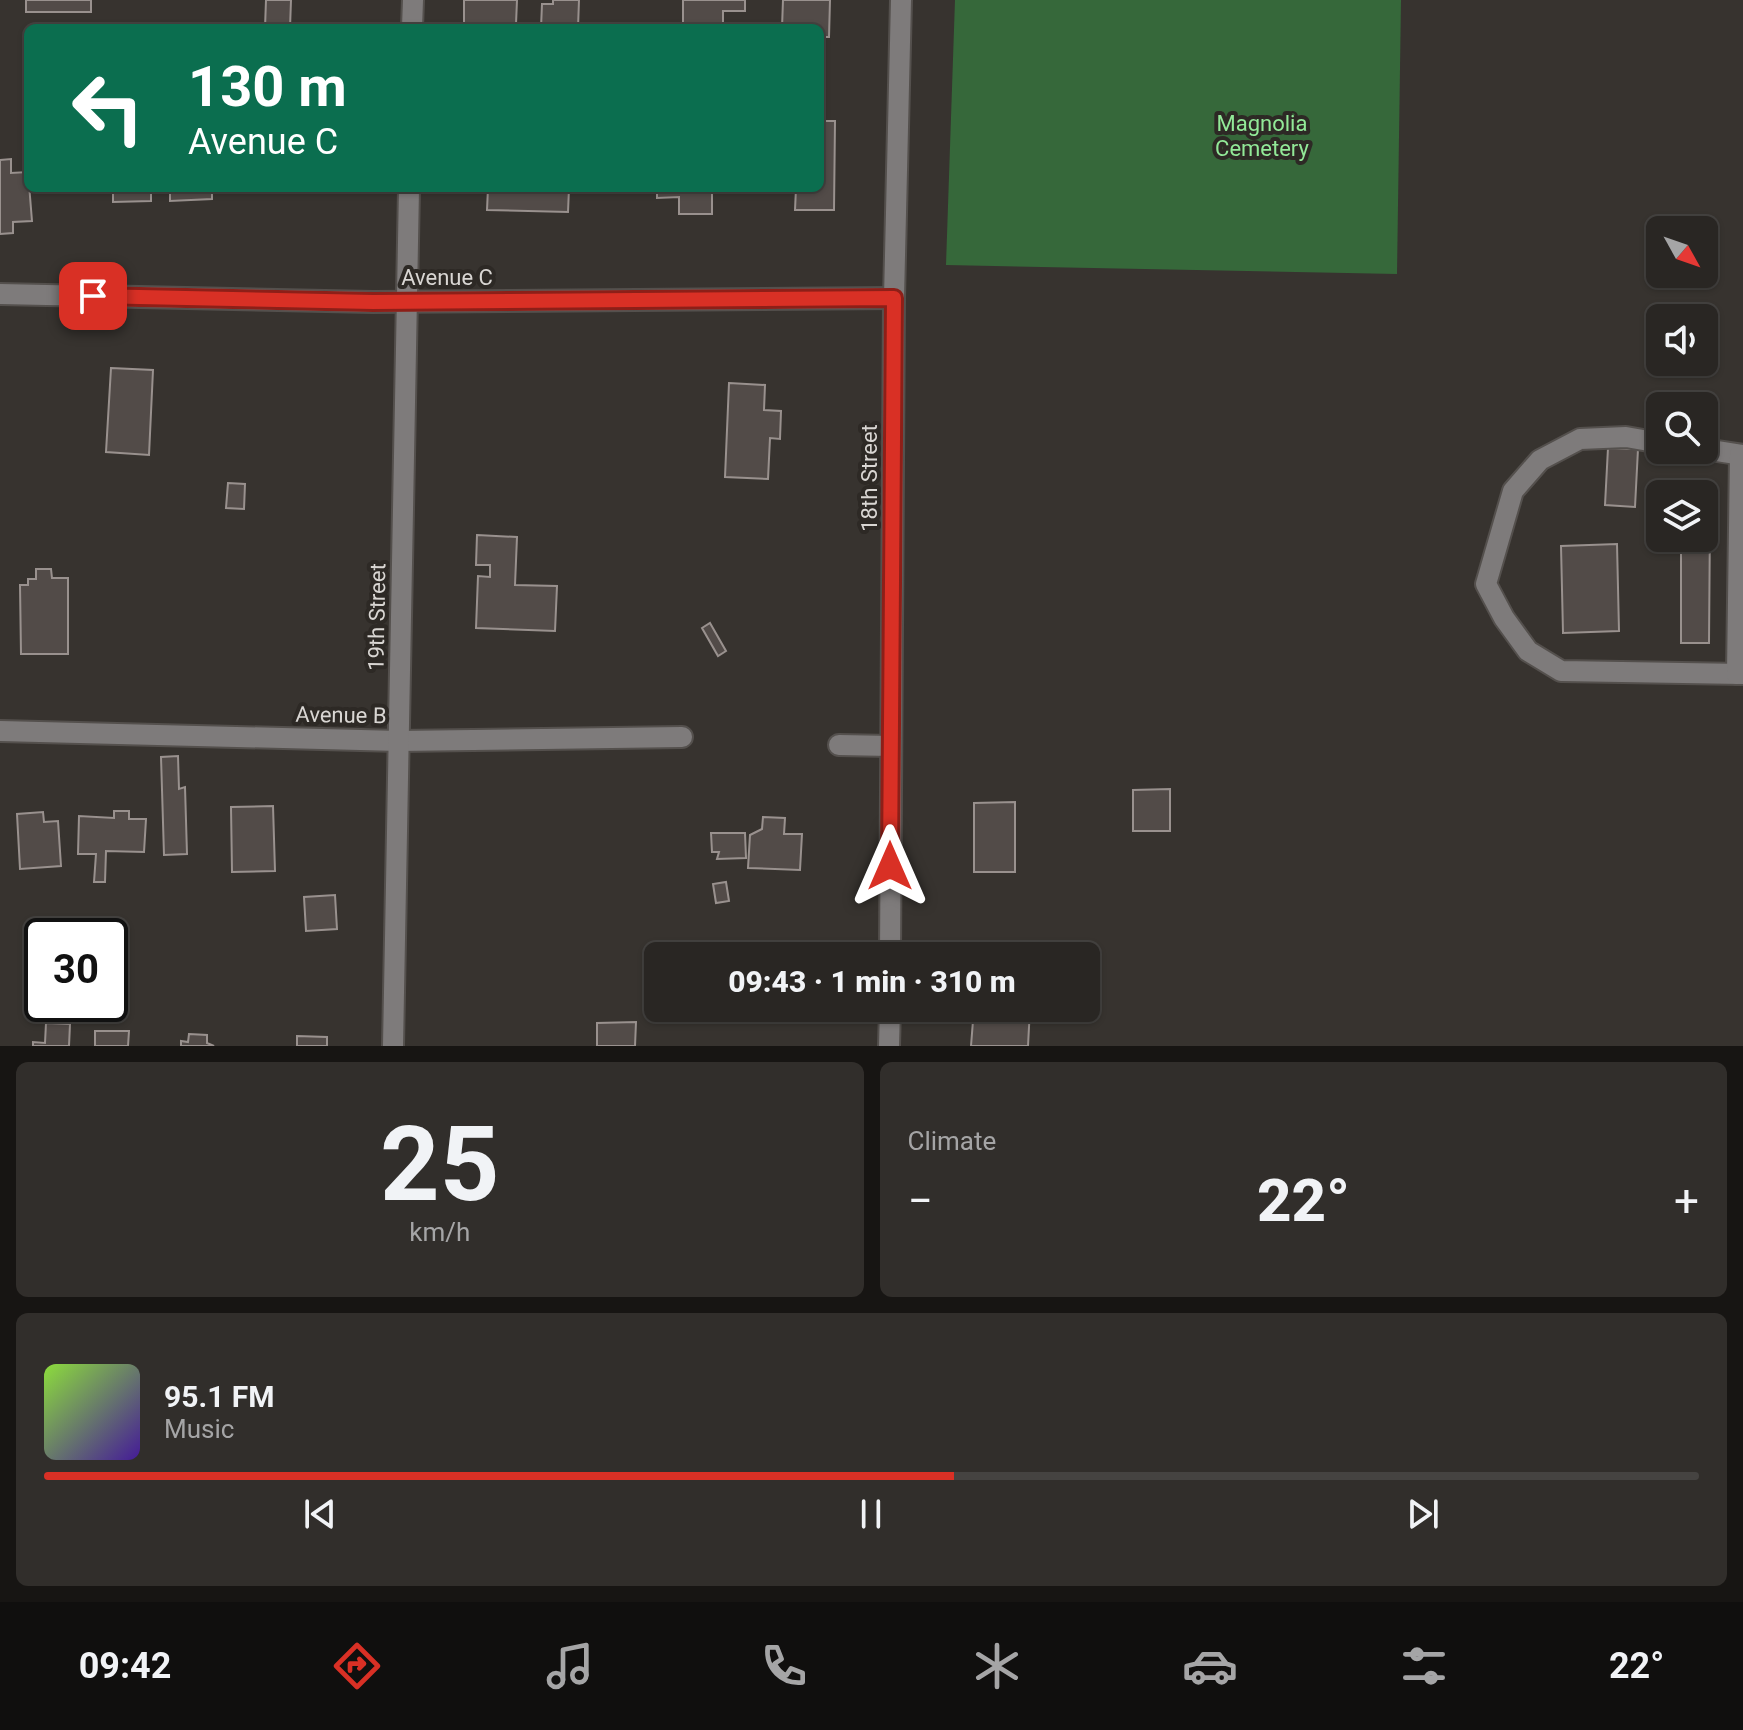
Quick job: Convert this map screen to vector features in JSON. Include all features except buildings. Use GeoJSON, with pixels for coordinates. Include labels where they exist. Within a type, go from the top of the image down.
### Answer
{"type":"FeatureCollection","features":[{"type":"Feature","properties":{"kind":"street"},"geometry":{"type":"LineString","coordinates":[[412,24],[413,0]]}},
{"type":"Feature","properties":{"kind":"street","name":"18th Street"},"geometry":{"type":"LineString","coordinates":[[890,942],[894,298],[901,0]]}},
{"type":"Feature","properties":{"kind":"street","name":"19th Street"},"geometry":{"type":"LineString","coordinates":[[393,1046],[409,192]]}},
{"type":"Feature","properties":{"kind":"street","name":"Avenue C"},"geometry":{"type":"LineString","coordinates":[[0,294],[407,301],[894,298]]}},
{"type":"Feature","properties":{"kind":"street"},"geometry":{"type":"LineString","coordinates":[[1646,441],[1626,437],[1580,439],[1540,460],[1513,491],[1486,584],[1504,618],[1528,651],[1561,671],[1740,674],[1742,455],[1718,451]]}},
{"type":"Feature","properties":{"kind":"street","name":"Avenue B"},"geometry":{"type":"LineString","coordinates":[[0,731],[399,741],[682,737]]}},
{"type":"Feature","properties":{"kind":"street"},"geometry":{"type":"LineString","coordinates":[[839,745],[891,746]]}},
{"type":"Feature","properties":{"kind":"street"},"geometry":{"type":"LineString","coordinates":[[889,1046],[890,1022]]}},
{"type":"Feature","properties":{"kind":"green space","name":"Magnolia Cemetery"},"geometry":{"type":"Polygon","coordinates":[[[955,0],[1401,0],[1397,274],[946,265],[955,0]]]}},
{"type":"Feature","properties":{"kind":"route"},"geometry":{"type":"LineString","coordinates":[[93,296],[373,302],[894,298],[890,866]]}}]}
